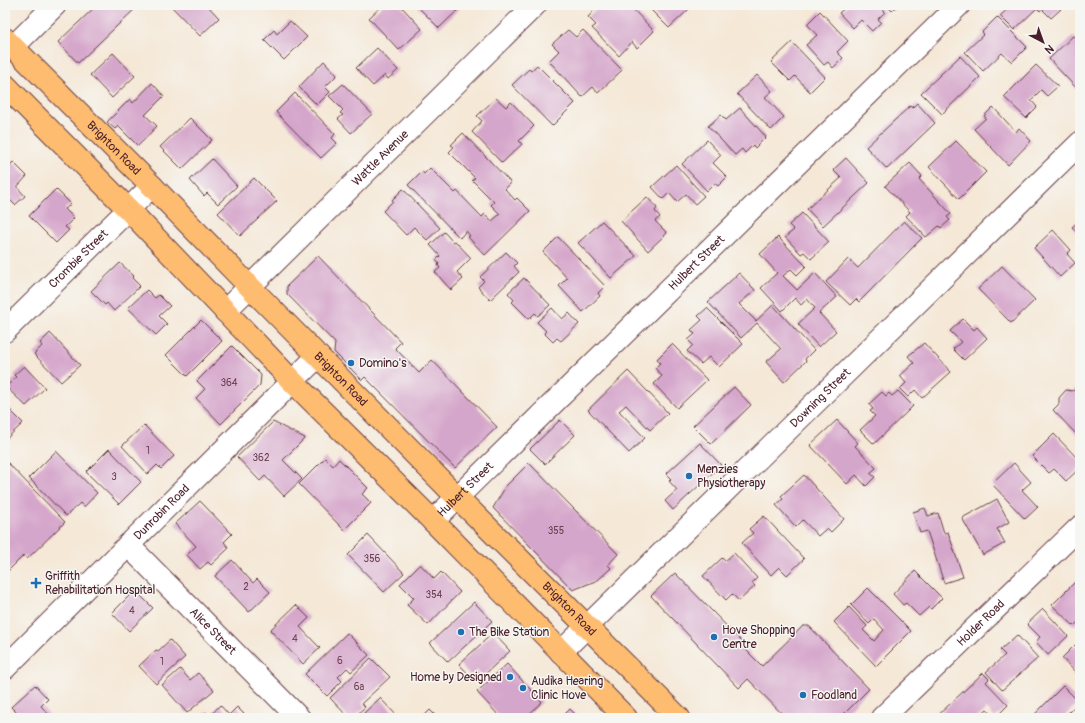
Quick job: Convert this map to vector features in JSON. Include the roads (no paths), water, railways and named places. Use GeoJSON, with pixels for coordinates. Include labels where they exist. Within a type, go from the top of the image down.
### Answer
{"type":"FeatureCollection","features":[{"type":"Feature","properties":{"kind":"main road","name":"Brighton Road"},"geometry":{"type":"LineString","coordinates":[[9,42],[458,498],[679,718]]}},
{"type":"Feature","properties":{"kind":"main road"},"geometry":{"type":"LineString","coordinates":[[5,85],[129,210],[292,381],[433,521],[626,718]]}},
{"type":"Feature","properties":{"kind":"street"},"geometry":{"type":"LineString","coordinates":[[9,42],[55,5]]}},
{"type":"Feature","properties":{"kind":"street","name":"Wattle Avenue"},"geometry":{"type":"LineString","coordinates":[[225,311],[535,5]]}},
{"type":"Feature","properties":{"kind":"street","name":"Hulbert Street"},"geometry":{"type":"LineString","coordinates":[[433,521],[959,5]]}},
{"type":"Feature","properties":{"kind":"street","name":"Downing Street"},"geometry":{"type":"LineString","coordinates":[[561,652],[1080,143]]}},
{"type":"Feature","properties":{"kind":"street","name":"Crombie Street"},"geometry":{"type":"LineString","coordinates":[[5,331],[152,186]]}},
{"type":"Feature","properties":{"kind":"street","name":"Dunrobin Road"},"geometry":{"type":"LineString","coordinates":[[5,668],[318,356]]}},
{"type":"Feature","properties":{"kind":"street","name":"Holder Road"},"geometry":{"type":"LineString","coordinates":[[882,718],[1080,527]]}},
{"type":"Feature","properties":{"kind":"street","name":"Alice Street"},"geometry":{"type":"LineString","coordinates":[[128,545],[299,718]]}},
{"type":"Feature","properties":{"kind":"place","name":"Domino's"},"geometry":{"type":"Point","coordinates":[351,363]}},
{"type":"Feature","properties":{"kind":"place","name":"Menzies Physiotherapy"},"geometry":{"type":"Point","coordinates":[689,476]}},
{"type":"Feature","properties":{"kind":"place","name":"Griffith Rehabilitation Hospital"},"geometry":{"type":"Point","coordinates":[36,583]}},
{"type":"Feature","properties":{"kind":"place","name":"The Bike Station"},"geometry":{"type":"Point","coordinates":[461,632]}},
{"type":"Feature","properties":{"kind":"place","name":"Hove Shopping Centre"},"geometry":{"type":"Point","coordinates":[714,637]}},
{"type":"Feature","properties":{"kind":"place","name":"Home by Designed"},"geometry":{"type":"Point","coordinates":[510,677]}},
{"type":"Feature","properties":{"kind":"place","name":"Audika Hearing Clinic Hove"},"geometry":{"type":"Point","coordinates":[523,688]}},
{"type":"Feature","properties":{"kind":"place","name":"Foodland"},"geometry":{"type":"Point","coordinates":[803,695]}}]}
